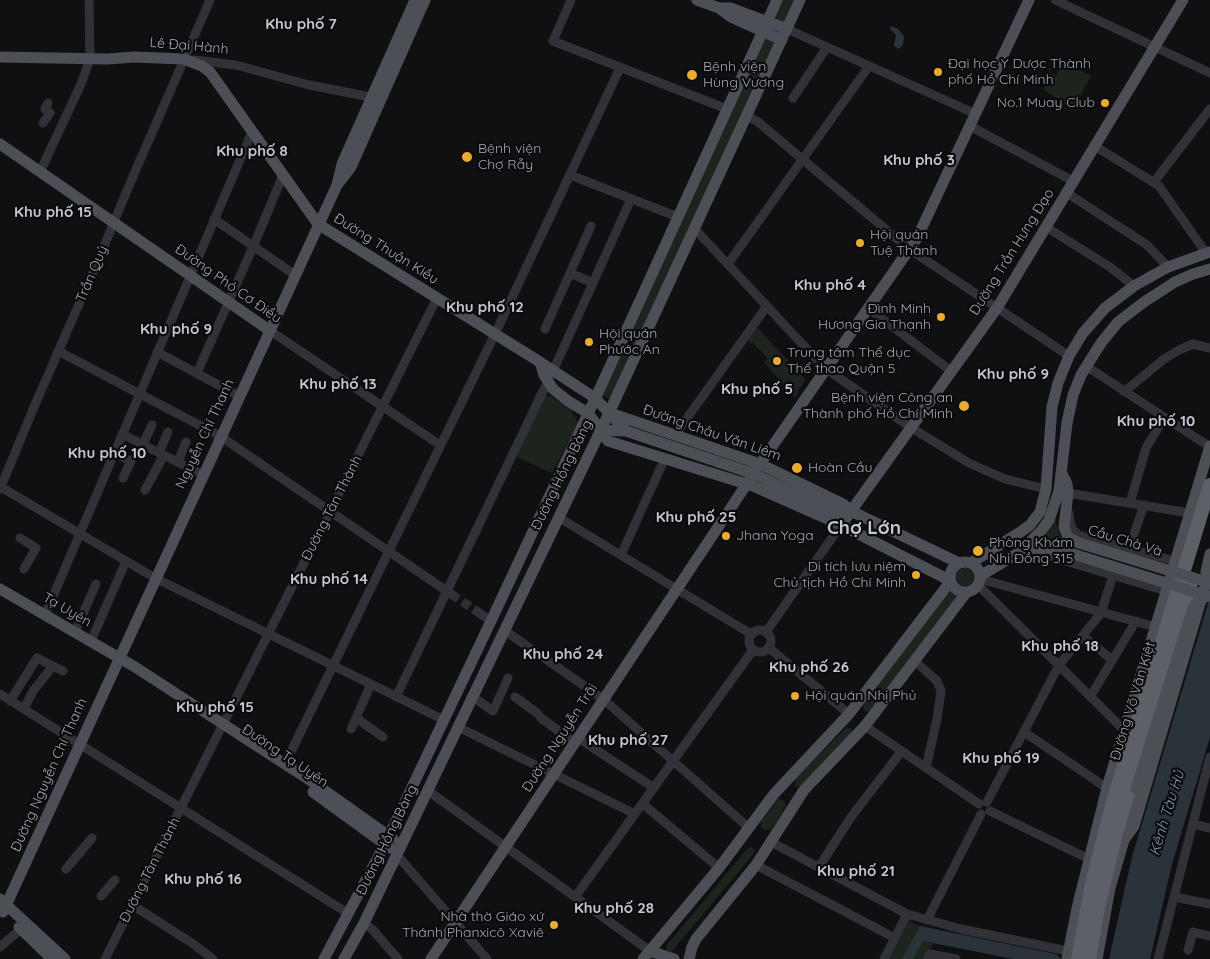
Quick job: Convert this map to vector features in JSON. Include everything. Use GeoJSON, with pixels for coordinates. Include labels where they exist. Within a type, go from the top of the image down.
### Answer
{"type":"FeatureCollection","features":[{"type":"Feature","properties":{"kind":"highway","name":"Đường Võ Văn Kiệt"},"geometry":{"type":"LineString","coordinates":[[1071,956],[1111,810],[1210,485]]}},
{"type":"Feature","properties":{"kind":"highway","name":"Đường Võ Văn Kiệt"},"geometry":{"type":"LineString","coordinates":[[1089,959],[1097,912],[1116,833],[1210,519]]}},
{"type":"Feature","properties":{"kind":"main road"},"geometry":{"type":"LineString","coordinates":[[409,25],[415,0]]}},
{"type":"Feature","properties":{"kind":"main road"},"geometry":{"type":"LineString","coordinates":[[336,185],[350,167],[376,98],[409,25],[425,0]]}},
{"type":"Feature","properties":{"kind":"main road"},"geometry":{"type":"LineString","coordinates":[[697,0],[719,8],[731,17],[747,24],[765,26]]}},
{"type":"Feature","properties":{"kind":"main road","name":"Đường Hồng Bàng"},"geometry":{"type":"LineString","coordinates":[[324,959],[387,840],[491,621],[777,0]]}},
{"type":"Feature","properties":{"kind":"main road","name":"Đường Hồng Bàng"},"geometry":{"type":"LineString","coordinates":[[344,959],[364,923],[609,413],[800,0]]}},
{"type":"Feature","properties":{"kind":"main road"},"geometry":{"type":"LineString","coordinates":[[757,469],[924,227],[1029,0]]}},
{"type":"Feature","properties":{"kind":"main road","name":"Đường Trần Hưng Đạo"},"geometry":{"type":"LineString","coordinates":[[844,517],[996,308],[1183,0]]}},
{"type":"Feature","properties":{"kind":"main road"},"geometry":{"type":"LineString","coordinates":[[719,8],[730,8],[784,34]]}},
{"type":"Feature","properties":{"kind":"main road"},"geometry":{"type":"LineString","coordinates":[[747,24],[756,45]]}},
{"type":"Feature","properties":{"kind":"main road","name":"Lê Đại Hành"},"geometry":{"type":"LineString","coordinates":[[0,57],[184,59]]}},
{"type":"Feature","properties":{"kind":"main road"},"geometry":{"type":"LineString","coordinates":[[184,59],[196,63],[210,72],[318,224],[336,185],[342,164],[370,112]]}},
{"type":"Feature","properties":{"kind":"main road"},"geometry":{"type":"LineString","coordinates":[[728,109],[746,116]]}},
{"type":"Feature","properties":{"kind":"main road","name":"Đường Phó Cơ Điều"},"geometry":{"type":"LineString","coordinates":[[0,144],[269,330]]}},
{"type":"Feature","properties":{"kind":"main road"},"geometry":{"type":"LineString","coordinates":[[678,217],[694,228]]}},
{"type":"Feature","properties":{"kind":"main road","name":"Đường Thuận Kiều"},"geometry":{"type":"LineString","coordinates":[[318,224],[540,362],[595,398],[609,413]]}},
{"type":"Feature","properties":{"kind":"main road","name":"Nguyễn Chí Thanh"},"geometry":{"type":"LineString","coordinates":[[118,660],[318,224]]}},
{"type":"Feature","properties":{"kind":"main road"},"geometry":{"type":"LineString","coordinates":[[646,955],[719,868],[782,785],[849,714],[949,581],[951,569],[992,551],[1022,532],[1035,519],[1043,504],[1046,489],[1052,408],[1058,383],[1068,356],[1093,320],[1117,297],[1134,286],[1168,267],[1208,252]]}},
{"type":"Feature","properties":{"kind":"main road"},"geometry":{"type":"LineString","coordinates":[[949,581],[958,592],[966,593],[973,591],[979,580],[998,565],[1020,552],[1041,531],[1049,520],[1057,498],[1070,406],[1077,383],[1086,366],[1112,328],[1124,317],[1175,282],[1210,269]]}},
{"type":"Feature","properties":{"kind":"main road"},"geometry":{"type":"LineString","coordinates":[[1134,286],[1144,302]]}},
{"type":"Feature","properties":{"kind":"main road"},"geometry":{"type":"LineString","coordinates":[[1068,356],[1086,366]]}},
{"type":"Feature","properties":{"kind":"main road"},"geometry":{"type":"LineString","coordinates":[[540,362],[548,382],[560,395],[588,413],[600,430]]}},
{"type":"Feature","properties":{"kind":"main road","name":"Đường Châu Văn Liêm"},"geometry":{"type":"LineString","coordinates":[[609,413],[626,431]]}},
{"type":"Feature","properties":{"kind":"main road","name":"Đường Châu Văn Liêm"},"geometry":{"type":"LineString","coordinates":[[609,413],[673,441],[757,469],[843,504],[844,517]]}},
{"type":"Feature","properties":{"kind":"main road","name":"Đường Châu Văn Liêm"},"geometry":{"type":"LineString","coordinates":[[600,430],[626,431],[673,441]]}},
{"type":"Feature","properties":{"kind":"main road","name":"Đường Châu Văn Liêm"},"geometry":{"type":"LineString","coordinates":[[600,430],[608,440],[844,517],[965,563]]}},
{"type":"Feature","properties":{"kind":"main road"},"geometry":{"type":"LineString","coordinates":[[665,458],[673,441]]}},
{"type":"Feature","properties":{"kind":"main road","name":"Đường Võ Văn Kiệt"},"geometry":{"type":"LineString","coordinates":[[1071,956],[1088,859],[1107,788],[1210,447]]}},
{"type":"Feature","properties":{"kind":"main road","name":"Đường Nguyễn Trãi"},"geometry":{"type":"LineString","coordinates":[[431,959],[757,469]]}},
{"type":"Feature","properties":{"kind":"main road","name":"Cầu Chà Và"},"geometry":{"type":"LineString","coordinates":[[1061,472],[1067,484],[1068,493],[1064,522],[1065,533],[1072,540],[1210,583]]}},
{"type":"Feature","properties":{"kind":"main road"},"geometry":{"type":"LineString","coordinates":[[543,508],[558,517]]}},
{"type":"Feature","properties":{"kind":"main road","name":"Đường Châu Văn Liêm"},"geometry":{"type":"LineString","coordinates":[[844,517],[949,581]]}},
{"type":"Feature","properties":{"kind":"main road","name":"Cầu Chà Và"},"geometry":{"type":"LineString","coordinates":[[1020,552],[1040,548],[1073,554],[1209,596]]}},
{"type":"Feature","properties":{"kind":"main road"},"geometry":{"type":"LineString","coordinates":[[992,551],[993,560],[998,565]]}},
{"type":"Feature","properties":{"kind":"main road"},"geometry":{"type":"LineString","coordinates":[[1210,554],[1206,572],[1210,583]]}},
{"type":"Feature","properties":{"kind":"main road"},"geometry":{"type":"LineString","coordinates":[[965,563],[976,567],[979,580]]}},
{"type":"Feature","properties":{"kind":"main road"},"geometry":{"type":"LineString","coordinates":[[1124,840],[1134,826],[1137,817],[1210,571]]}},
{"type":"Feature","properties":{"kind":"main road","name":"Tạ Uyên"},"geometry":{"type":"LineString","coordinates":[[0,589],[43,618],[118,660]]}},
{"type":"Feature","properties":{"kind":"main road"},"geometry":{"type":"LineString","coordinates":[[690,959],[692,947],[696,939],[756,865],[808,784],[865,726],[966,593]]}},
{"type":"Feature","properties":{"kind":"main road"},"geometry":{"type":"LineString","coordinates":[[1097,959],[1110,888],[1136,789],[1193,608],[1200,599],[1209,596]]}},
{"type":"Feature","properties":{"kind":"main road","name":"Tạ Uyên"},"geometry":{"type":"LineString","coordinates":[[0,597],[75,632],[118,660]]}},
{"type":"Feature","properties":{"kind":"main road"},"geometry":{"type":"LineString","coordinates":[[491,621],[504,630]]}},
{"type":"Feature","properties":{"kind":"main road","name":"Đường Tạ Uyên"},"geometry":{"type":"LineString","coordinates":[[118,660],[283,767],[387,840],[398,850]]}},
{"type":"Feature","properties":{"kind":"main road","name":"Đường Nguyễn Chí Thanh"},"geometry":{"type":"LineString","coordinates":[[2,906],[118,660]]}},
{"type":"Feature","properties":{"kind":"main road"},"geometry":{"type":"LineString","coordinates":[[849,714],[865,726]]}},
{"type":"Feature","properties":{"kind":"main road"},"geometry":{"type":"LineString","coordinates":[[444,720],[458,727]]}},
{"type":"Feature","properties":{"kind":"main road"},"geometry":{"type":"LineString","coordinates":[[415,781],[427,790]]}},
{"type":"Feature","properties":{"kind":"main road"},"geometry":{"type":"LineString","coordinates":[[782,785],[798,798]]}},
{"type":"Feature","properties":{"kind":"main road"},"geometry":{"type":"LineString","coordinates":[[1097,912],[1110,888]]}},
{"type":"Feature","properties":{"kind":"main road"},"geometry":{"type":"LineString","coordinates":[[2,906],[65,959]]}},
{"type":"Feature","properties":{"kind":"main road"},"geometry":{"type":"LineString","coordinates":[[349,914],[364,923]]}},
{"type":"Feature","properties":{"kind":"main road"},"geometry":{"type":"LineString","coordinates":[[24,926],[52,959]]}},
{"type":"Feature","properties":{"kind":"main road"},"geometry":{"type":"LineString","coordinates":[[646,955],[674,959]]}},
{"type":"Feature","properties":{"kind":"street"},"geometry":{"type":"LineString","coordinates":[[40,172],[82,84],[90,59],[89,0]]}},
{"type":"Feature","properties":{"kind":"street","name":"Trần Quý"},"geometry":{"type":"LineString","coordinates":[[0,488],[210,0]]}},
{"type":"Feature","properties":{"kind":"street"},"geometry":{"type":"LineString","coordinates":[[571,0],[553,42],[728,109]]}},
{"type":"Feature","properties":{"kind":"street"},"geometry":{"type":"LineString","coordinates":[[1055,0],[1210,73]]}},
{"type":"Feature","properties":{"kind":"street"},"geometry":{"type":"LineString","coordinates":[[784,34],[827,47],[976,114]]}},
{"type":"Feature","properties":{"kind":"street"},"geometry":{"type":"LineString","coordinates":[[793,98],[827,47]]}},
{"type":"Feature","properties":{"kind":"street","name":"Lê Đại Hành"},"geometry":{"type":"LineString","coordinates":[[184,59],[236,65],[309,85],[376,98]]}},
{"type":"Feature","properties":{"kind":"street"},"geometry":{"type":"LineString","coordinates":[[728,264],[870,66]]}},
{"type":"Feature","properties":{"kind":"street"},"geometry":{"type":"LineString","coordinates":[[283,767],[495,334],[620,68]]}},
{"type":"Feature","properties":{"kind":"street"},"geometry":{"type":"LineString","coordinates":[[43,122],[50,113],[45,110],[48,102]]}},
{"type":"Feature","properties":{"kind":"street"},"geometry":{"type":"LineString","coordinates":[[1154,182],[1210,109]]}},
{"type":"Feature","properties":{"kind":"street"},"geometry":{"type":"LineString","coordinates":[[746,116],[757,120],[909,249],[1068,356]]}},
{"type":"Feature","properties":{"kind":"street"},"geometry":{"type":"LineString","coordinates":[[970,126],[1074,181]]}},
{"type":"Feature","properties":{"kind":"street"},"geometry":{"type":"LineString","coordinates":[[43,618],[252,132]]}},
{"type":"Feature","properties":{"kind":"street"},"geometry":{"type":"LineString","coordinates":[[1095,146],[1154,182],[1163,190],[1208,252]]}},
{"type":"Feature","properties":{"kind":"street"},"geometry":{"type":"LineString","coordinates":[[197,373],[283,175]]}},
{"type":"Feature","properties":{"kind":"street"},"geometry":{"type":"LineString","coordinates":[[570,175],[678,217]]}},
{"type":"Feature","properties":{"kind":"street"},"geometry":{"type":"LineString","coordinates":[[1067,193],[1148,245],[1168,267]]}},
{"type":"Feature","properties":{"kind":"street"},"geometry":{"type":"LineString","coordinates":[[396,696],[449,592],[548,382],[631,199]]}},
{"type":"Feature","properties":{"kind":"street"},"geometry":{"type":"LineString","coordinates":[[214,219],[295,275]]}},
{"type":"Feature","properties":{"kind":"street"},"geometry":{"type":"LineString","coordinates":[[545,329],[591,226]]}},
{"type":"Feature","properties":{"kind":"street"},"geometry":{"type":"LineString","coordinates":[[1046,227],[1104,263],[1134,286]]}},
{"type":"Feature","properties":{"kind":"street"},"geometry":{"type":"LineString","coordinates":[[694,228],[826,368],[910,428],[982,469],[1016,482],[1046,489]]}},
{"type":"Feature","properties":{"kind":"street"},"geometry":{"type":"LineString","coordinates":[[570,273],[593,283]]}},
{"type":"Feature","properties":{"kind":"street","name":"Đường Tân Thành"},"geometry":{"type":"LineString","coordinates":[[105,959],[437,298]]}},
{"type":"Feature","properties":{"kind":"street"},"geometry":{"type":"LineString","coordinates":[[673,441],[766,306]]}},
{"type":"Feature","properties":{"kind":"street"},"geometry":{"type":"LineString","coordinates":[[868,308],[950,371]]}},
{"type":"Feature","properties":{"kind":"street","name":"Đường Phó Cơ Điều"},"geometry":{"type":"LineString","coordinates":[[269,330],[440,445]]}},
{"type":"Feature","properties":{"kind":"street"},"geometry":{"type":"LineString","coordinates":[[1124,392],[1164,359],[1179,350],[1193,344],[1210,348]]}},
{"type":"Feature","properties":{"kind":"street"},"geometry":{"type":"LineString","coordinates":[[58,351],[220,436],[449,592]]}},
{"type":"Feature","properties":{"kind":"street"},"geometry":{"type":"LineString","coordinates":[[157,352],[239,396]]}},
{"type":"Feature","properties":{"kind":"street"},"geometry":{"type":"LineString","coordinates":[[1086,366],[1210,447]]}},
{"type":"Feature","properties":{"kind":"street"},"geometry":{"type":"LineString","coordinates":[[1130,503],[1144,454],[1164,418]]}},
{"type":"Feature","properties":{"kind":"street"},"geometry":{"type":"LineString","coordinates":[[143,444],[152,426]]}},
{"type":"Feature","properties":{"kind":"street"},"geometry":{"type":"LineString","coordinates":[[145,490],[161,454],[168,432]]}},
{"type":"Feature","properties":{"kind":"street"},"geometry":{"type":"LineString","coordinates":[[122,434],[203,475]]}},
{"type":"Feature","properties":{"kind":"street"},"geometry":{"type":"LineString","coordinates":[[178,462],[186,442]]}},
{"type":"Feature","properties":{"kind":"street"},"geometry":{"type":"LineString","coordinates":[[114,453],[131,461],[122,478]]}},
{"type":"Feature","properties":{"kind":"street"},"geometry":{"type":"LineString","coordinates":[[621,555],[665,458]]}},
{"type":"Feature","properties":{"kind":"street"},"geometry":{"type":"LineString","coordinates":[[0,488],[155,578],[444,720]]}},
{"type":"Feature","properties":{"kind":"street"},"geometry":{"type":"LineString","coordinates":[[1068,493],[1189,513]]}},
{"type":"Feature","properties":{"kind":"street"},"geometry":{"type":"LineString","coordinates":[[1129,549],[1144,505]]}},
{"type":"Feature","properties":{"kind":"street"},"geometry":{"type":"LineString","coordinates":[[1067,506],[1072,529],[1078,535],[1175,561]]}},
{"type":"Feature","properties":{"kind":"street"},"geometry":{"type":"LineString","coordinates":[[558,517],[751,634]]}},
{"type":"Feature","properties":{"kind":"street","name":"Đường Trần Hưng Đạo"},"geometry":{"type":"LineString","coordinates":[[766,632],[844,517]]}},
{"type":"Feature","properties":{"kind":"street"},"geometry":{"type":"LineString","coordinates":[[20,538],[36,548],[24,570]]}},
{"type":"Feature","properties":{"kind":"street"},"geometry":{"type":"LineString","coordinates":[[1040,548],[1052,557],[1166,591]]}},
{"type":"Feature","properties":{"kind":"street"},"geometry":{"type":"LineString","coordinates":[[91,641],[126,561]]}},
{"type":"Feature","properties":{"kind":"street"},"geometry":{"type":"LineString","coordinates":[[926,920],[981,814],[987,814],[985,806],[1059,665],[1101,613],[1113,575]]}},
{"type":"Feature","properties":{"kind":"street"},"geometry":{"type":"LineString","coordinates":[[979,580],[1156,627]]}},
{"type":"Feature","properties":{"kind":"street"},"geometry":{"type":"LineString","coordinates":[[979,580],[1059,665],[1124,730]]}},
{"type":"Feature","properties":{"kind":"street"},"geometry":{"type":"LineString","coordinates":[[75,632],[96,584]]}},
{"type":"Feature","properties":{"kind":"street"},"geometry":{"type":"LineString","coordinates":[[478,612],[491,621]]}},
{"type":"Feature","properties":{"kind":"street"},"geometry":{"type":"LineString","coordinates":[[1090,697],[1136,622]]}},
{"type":"Feature","properties":{"kind":"street"},"geometry":{"type":"LineString","coordinates":[[504,630],[604,699],[749,828]]}},
{"type":"Feature","properties":{"kind":"street"},"geometry":{"type":"LineString","coordinates":[[757,630],[766,632],[771,640],[769,648],[762,652],[753,650],[749,642],[751,634],[757,630]]}},
{"type":"Feature","properties":{"kind":"street"},"geometry":{"type":"LineString","coordinates":[[1083,636],[1112,660]]}},
{"type":"Feature","properties":{"kind":"street"},"geometry":{"type":"LineString","coordinates":[[769,648],[849,714]]}},
{"type":"Feature","properties":{"kind":"street"},"geometry":{"type":"LineString","coordinates":[[575,897],[753,650]]}},
{"type":"Feature","properties":{"kind":"street"},"geometry":{"type":"LineString","coordinates":[[10,701],[37,658],[62,671]]}},
{"type":"Feature","properties":{"kind":"street"},"geometry":{"type":"LineString","coordinates":[[915,661],[937,681],[940,691],[937,719],[926,768]]}},
{"type":"Feature","properties":{"kind":"street"},"geometry":{"type":"LineString","coordinates":[[24,709],[33,691],[53,666]]}},
{"type":"Feature","properties":{"kind":"street"},"geometry":{"type":"LineString","coordinates":[[472,696],[493,711],[508,678]]}},
{"type":"Feature","properties":{"kind":"street"},"geometry":{"type":"LineString","coordinates":[[351,729],[371,684]]}},
{"type":"Feature","properties":{"kind":"street"},"geometry":{"type":"LineString","coordinates":[[0,694],[349,914]]}},
{"type":"Feature","properties":{"kind":"street"},"geometry":{"type":"LineString","coordinates":[[515,697],[541,718],[654,788]]}},
{"type":"Feature","properties":{"kind":"street"},"geometry":{"type":"LineString","coordinates":[[356,718],[383,737]]}},
{"type":"Feature","properties":{"kind":"street"},"geometry":{"type":"LineString","coordinates":[[865,726],[901,752],[985,806],[1088,859]]}},
{"type":"Feature","properties":{"kind":"street"},"geometry":{"type":"LineString","coordinates":[[458,727],[635,814]]}},
{"type":"Feature","properties":{"kind":"street"},"geometry":{"type":"LineString","coordinates":[[1024,732],[1107,788]]}},
{"type":"Feature","properties":{"kind":"street"},"geometry":{"type":"LineString","coordinates":[[819,867],[847,822],[901,752]]}},
{"type":"Feature","properties":{"kind":"street"},"geometry":{"type":"LineString","coordinates":[[1158,959],[1210,757]]}},
{"type":"Feature","properties":{"kind":"street"},"geometry":{"type":"LineString","coordinates":[[427,790],[575,897],[646,955]]}},
{"type":"Feature","properties":{"kind":"street"},"geometry":{"type":"LineString","coordinates":[[643,804],[719,868]]}},
{"type":"Feature","properties":{"kind":"street"},"geometry":{"type":"LineString","coordinates":[[1193,824],[1210,828]]}},
{"type":"Feature","properties":{"kind":"street"},"geometry":{"type":"LineString","coordinates":[[66,869],[92,838]]}},
{"type":"Feature","properties":{"kind":"street"},"geometry":{"type":"LineString","coordinates":[[771,842],[907,914],[1071,956]]}},
{"type":"Feature","properties":{"kind":"street"},"geometry":{"type":"LineString","coordinates":[[398,850],[410,868],[487,959]]}},
{"type":"Feature","properties":{"kind":"street"},"geometry":{"type":"LineString","coordinates":[[756,865],[894,938]]}},
{"type":"Feature","properties":{"kind":"street"},"geometry":{"type":"LineString","coordinates":[[101,896],[115,880]]}},
{"type":"Feature","properties":{"kind":"street"},"geometry":{"type":"LineString","coordinates":[[1174,897],[1210,904]]}},
{"type":"Feature","properties":{"kind":"street"},"geometry":{"type":"LineString","coordinates":[[132,905],[192,943],[212,959]]}},
{"type":"Feature","properties":{"kind":"street"},"geometry":{"type":"LineString","coordinates":[[884,959],[907,914]]}},
{"type":"Feature","properties":{"kind":"street"},"geometry":{"type":"LineString","coordinates":[[364,923],[372,929],[398,959]]}},
{"type":"Feature","properties":{"kind":"street"},"geometry":{"type":"LineString","coordinates":[[0,947],[24,926]]}},
{"type":"Feature","properties":{"kind":"street"},"geometry":{"type":"LineString","coordinates":[[1188,950],[1193,932],[1209,936]]}},
{"type":"Feature","properties":{"kind":"street"},"geometry":{"type":"LineString","coordinates":[[928,956],[956,959]]}},
{"type":"Feature","properties":{"kind":"shaded area"},"geometry":{"type":"Polygon","coordinates":[[[782,0],[797,0],[786,25],[773,20],[782,0]]]}},
{"type":"Feature","properties":{"kind":"shaded area"},"geometry":{"type":"Polygon","coordinates":[[[766,37],[776,42],[610,399],[600,395],[766,37]]]}},
{"type":"Feature","properties":{"kind":"shaded area"},"geometry":{"type":"Polygon","coordinates":[[[1063,62],[1091,76],[1073,110],[1043,89],[1052,74],[1056,76],[1063,62]]]}},
{"type":"Feature","properties":{"kind":"shaded area","name":"Trung tâm Thể dục Thể thao Quận 5"},"geometry":{"type":"Polygon","coordinates":[[[755,325],[805,379],[795,398],[764,362],[768,359],[753,343],[751,344],[746,339],[755,325]]]}},
{"type":"Feature","properties":{"kind":"shaded area"},"geometry":{"type":"Polygon","coordinates":[[[549,395],[571,410],[578,423],[552,473],[515,456],[545,396],[549,395]]]}},
{"type":"Feature","properties":{"kind":"shaded area"},"geometry":{"type":"Polygon","coordinates":[[[1055,516],[1060,535],[1076,549],[1050,541],[1035,541],[1055,516]]]}},
{"type":"Feature","properties":{"kind":"shaded area"},"geometry":{"type":"Polygon","coordinates":[[[965,568],[971,571],[974,577],[971,583],[965,586],[959,583],[956,577],[959,571],[965,568]]]}},
{"type":"Feature","properties":{"kind":"shaded area"},"geometry":{"type":"Polygon","coordinates":[[[954,592],[956,595],[955,599],[871,710],[867,712],[864,710],[863,704],[948,593],[954,592]]]}},
{"type":"Feature","properties":{"kind":"shaded area"},"geometry":{"type":"Polygon","coordinates":[[[847,727],[852,729],[851,734],[801,786],[795,787],[795,779],[847,727]]]}},
{"type":"Feature","properties":{"kind":"shaded area"},"geometry":{"type":"Polygon","coordinates":[[[779,798],[786,805],[772,829],[763,829],[761,822],[779,798]]]}},
{"type":"Feature","properties":{"kind":"shaded area"},"geometry":{"type":"Polygon","coordinates":[[[752,847],[755,851],[751,857],[673,950],[671,952],[667,950],[666,946],[747,849],[752,847]]]}},
{"type":"Feature","properties":{"kind":"shaded area"},"geometry":{"type":"Polygon","coordinates":[[[908,920],[920,926],[923,941],[934,943],[925,959],[888,959],[908,920]]]}},
{"type":"Feature","properties":{"kind":"water"},"geometry":{"type":"Polygon","coordinates":[[[891,26],[898,29],[904,36],[903,44],[899,49],[894,46],[896,35],[890,29],[891,26]]]}},
{"type":"Feature","properties":{"kind":"water","name":"Kênh Tàu Hủ"},"geometry":{"type":"Polygon","coordinates":[[[1210,597],[1210,737],[1172,864],[1150,959],[1109,959],[1132,857],[1210,597]]]}},
{"type":"Feature","properties":{"kind":"water"},"geometry":{"type":"Polygon","coordinates":[[[920,926],[1056,954],[1061,959],[1013,959],[923,941],[913,959],[902,959],[920,926]]]}},
{"type":"Feature","properties":{"kind":"tunnel"},"geometry":{"type":"LineString","coordinates":[[451,594],[478,612]]}},
{"type":"Feature","properties":{"kind":"place","name":"Đại học Y Dược Thành phố Hồ Chí Minh"},"geometry":{"type":"Point","coordinates":[938,72]}},
{"type":"Feature","properties":{"kind":"place","name":"Bệnh viện Hùng Vương"},"geometry":{"type":"Point","coordinates":[692,75]}},
{"type":"Feature","properties":{"kind":"place","name":"No.1 Muay Club"},"geometry":{"type":"Point","coordinates":[1105,103]}},
{"type":"Feature","properties":{"kind":"place","name":"Bệnh viện Chợ Rẫy"},"geometry":{"type":"Point","coordinates":[467,157]}},
{"type":"Feature","properties":{"kind":"place","name":"Hội quán Tuệ Thành"},"geometry":{"type":"Point","coordinates":[860,243]}},
{"type":"Feature","properties":{"kind":"place","name":"Đình Minh Hương Gia Thạnh"},"geometry":{"type":"Point","coordinates":[941,317]}},
{"type":"Feature","properties":{"kind":"place","name":"Hội quán Phước An"},"geometry":{"type":"Point","coordinates":[589,342]}},
{"type":"Feature","properties":{"kind":"place","name":"Trung tâm Thể dục Thể thao Quận 5"},"geometry":{"type":"Point","coordinates":[777,361]}},
{"type":"Feature","properties":{"kind":"place","name":"Bệnh viện Công an Thành phố Hồ Chí Minh"},"geometry":{"type":"Point","coordinates":[964,406]}},
{"type":"Feature","properties":{"kind":"place","name":"Hoàn Cầu"},"geometry":{"type":"Point","coordinates":[797,468]}},
{"type":"Feature","properties":{"kind":"place","name":"Jhana Yoga"},"geometry":{"type":"Point","coordinates":[726,536]}},
{"type":"Feature","properties":{"kind":"place","name":"Phòng Khám Nhi Đồng 315"},"geometry":{"type":"Point","coordinates":[978,551]}},
{"type":"Feature","properties":{"kind":"place","name":"Di tích lưu niệm Chủ tịch Hồ Chí Minh"},"geometry":{"type":"Point","coordinates":[916,575]}},
{"type":"Feature","properties":{"kind":"place","name":"Hội quán Nhị Phủ"},"geometry":{"type":"Point","coordinates":[795,696]}},
{"type":"Feature","properties":{"kind":"place","name":"Nhà thờ Giáo xứ Thánh Phanxicô Xaviê"},"geometry":{"type":"Point","coordinates":[554,925]}},
{"type":"Feature","properties":{"kind":"district","name":"Khu phố 7"},"geometry":{"type":"Point","coordinates":[301,24]}},
{"type":"Feature","properties":{"kind":"district","name":"Khu phố 8"},"geometry":{"type":"Point","coordinates":[252,151]}},
{"type":"Feature","properties":{"kind":"district","name":"Khu phố 3"},"geometry":{"type":"Point","coordinates":[919,160]}},
{"type":"Feature","properties":{"kind":"district","name":"Khu phố 15"},"geometry":{"type":"Point","coordinates":[53,212]}},
{"type":"Feature","properties":{"kind":"district","name":"Khu phố 4"},"geometry":{"type":"Point","coordinates":[830,285]}},
{"type":"Feature","properties":{"kind":"district","name":"Khu phố 12"},"geometry":{"type":"Point","coordinates":[485,307]}},
{"type":"Feature","properties":{"kind":"district","name":"Khu phố 9"},"geometry":{"type":"Point","coordinates":[176,329]}},
{"type":"Feature","properties":{"kind":"district","name":"Khu phố 9"},"geometry":{"type":"Point","coordinates":[1013,374]}},
{"type":"Feature","properties":{"kind":"district","name":"Khu phố 13"},"geometry":{"type":"Point","coordinates":[338,384]}},
{"type":"Feature","properties":{"kind":"district","name":"Khu phố 5"},"geometry":{"type":"Point","coordinates":[757,389]}},
{"type":"Feature","properties":{"kind":"district","name":"Khu phố 10"},"geometry":{"type":"Point","coordinates":[1156,421]}},
{"type":"Feature","properties":{"kind":"district","name":"Khu phố 10"},"geometry":{"type":"Point","coordinates":[107,453]}},
{"type":"Feature","properties":{"kind":"district","name":"Khu phố 25"},"geometry":{"type":"Point","coordinates":[696,517]}},
{"type":"Feature","properties":{"kind":"district","name":"Chợ Lớn"},"geometry":{"type":"Point","coordinates":[864,528]}},
{"type":"Feature","properties":{"kind":"district","name":"Khu phố 14"},"geometry":{"type":"Point","coordinates":[329,579]}},
{"type":"Feature","properties":{"kind":"district","name":"Khu phố 18"},"geometry":{"type":"Point","coordinates":[1060,646]}},
{"type":"Feature","properties":{"kind":"district","name":"Khu phố 24"},"geometry":{"type":"Point","coordinates":[563,654]}},
{"type":"Feature","properties":{"kind":"district","name":"Khu phố 26"},"geometry":{"type":"Point","coordinates":[809,667]}},
{"type":"Feature","properties":{"kind":"district","name":"Khu phố 15"},"geometry":{"type":"Point","coordinates":[215,707]}},
{"type":"Feature","properties":{"kind":"district","name":"Khu phố 27"},"geometry":{"type":"Point","coordinates":[628,740]}},
{"type":"Feature","properties":{"kind":"district","name":"Khu phố 19"},"geometry":{"type":"Point","coordinates":[1001,758]}},
{"type":"Feature","properties":{"kind":"district","name":"Khu phố 21"},"geometry":{"type":"Point","coordinates":[856,871]}},
{"type":"Feature","properties":{"kind":"district","name":"Khu phố 16"},"geometry":{"type":"Point","coordinates":[203,879]}},
{"type":"Feature","properties":{"kind":"district","name":"Khu phố 28"},"geometry":{"type":"Point","coordinates":[614,908]}}]}
